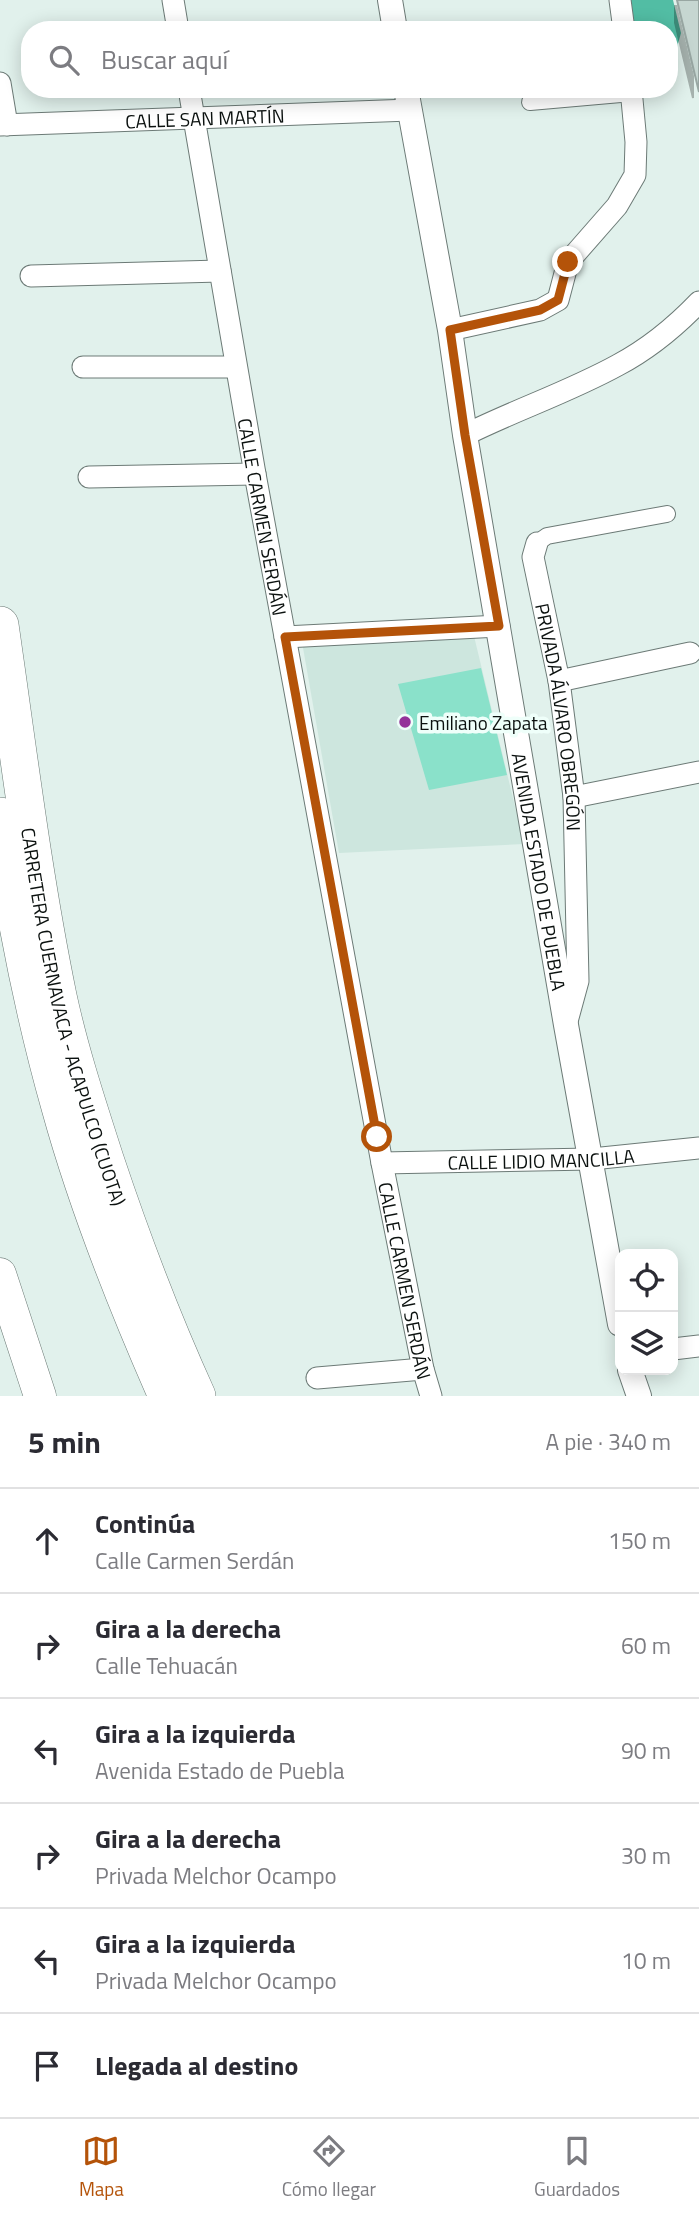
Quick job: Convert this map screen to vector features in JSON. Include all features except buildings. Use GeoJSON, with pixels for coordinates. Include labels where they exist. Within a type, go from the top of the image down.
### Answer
{"type":"FeatureCollection","features":[{"type":"Feature","properties":{"kind":"highway","name":"CARRETERA CUERNAVACA - ACAPULCO (CUOTA)"},"geometry":{"type":"LineString","coordinates":[[0,625],[35,867],[58,998],[85,1097],[117,1193],[152,1292],[197,1396]]}},
{"type":"Feature","properties":{"kind":"highway","name":"CARRETERA CUERNAVACA - ACAPULCO (CUOTA)"},"geometry":{"type":"LineString","coordinates":[[0,816],[9,880],[33,1004],[60,1110],[127,1301],[167,1396]]}},
{"type":"Feature","properties":{"kind":"main road"},"geometry":{"type":"LineString","coordinates":[[0,1274],[40,1396]]}},
{"type":"Feature","properties":{"kind":"street"},"geometry":{"type":"LineString","coordinates":[[173,0],[176,21]]}},
{"type":"Feature","properties":{"kind":"street"},"geometry":{"type":"LineString","coordinates":[[390,0],[394,21]]}},
{"type":"Feature","properties":{"kind":"street"},"geometry":{"type":"LineString","coordinates":[[620,0],[623,21]]}},
{"type":"Feature","properties":{"kind":"street"},"geometry":{"type":"LineString","coordinates":[[0,83],[4,125]]}},
{"type":"Feature","properties":{"kind":"street","name":"CALLE CARMEN SERDÁN"},"geometry":{"type":"LineString","coordinates":[[191,98],[235,367],[382,1163],[430,1396]]}},
{"type":"Feature","properties":{"kind":"street"},"geometry":{"type":"LineString","coordinates":[[530,102],[567,98]]}},
{"type":"Feature","properties":{"kind":"street"},"geometry":{"type":"LineString","coordinates":[[450,330],[540,310],[558,300],[568,262],[617,206],[635,175],[636,142],[632,98]]}},
{"type":"Feature","properties":{"kind":"street","name":"CALLE SAN MARTÍN"},"geometry":{"type":"LineString","coordinates":[[4,125],[194,117],[408,99]]}},
{"type":"Feature","properties":{"kind":"street","name":"AVENIDA ESTADO DE PUEBLA"},"geometry":{"type":"LineString","coordinates":[[408,99],[450,330],[465,435],[566,1025],[618,1312]]}},
{"type":"Feature","properties":{"kind":"street"},"geometry":{"type":"LineString","coordinates":[[31,276],[220,271]]}},
{"type":"Feature","properties":{"kind":"street"},"geometry":{"type":"LineString","coordinates":[[465,435],[620,364],[676,325],[699,302]]}},
{"type":"Feature","properties":{"kind":"street"},"geometry":{"type":"LineString","coordinates":[[83,367],[235,367]]}},
{"type":"Feature","properties":{"kind":"street"},"geometry":{"type":"LineString","coordinates":[[89,477],[255,474]]}},
{"type":"Feature","properties":{"kind":"street","name":"PRIVADA ÁLVARO OBREGÓN"},"geometry":{"type":"LineString","coordinates":[[566,1025],[578,981],[574,797],[559,681],[533,557],[537,542],[547,536],[667,514]]}},
{"type":"Feature","properties":{"kind":"street"},"geometry":{"type":"LineString","coordinates":[[285,637],[499,626]]}},
{"type":"Feature","properties":{"kind":"street"},"geometry":{"type":"LineString","coordinates":[[559,681],[690,653]]}},
{"type":"Feature","properties":{"kind":"street"},"geometry":{"type":"LineString","coordinates":[[574,797],[699,772]]}},
{"type":"Feature","properties":{"kind":"street","name":"CALLE LIDIO MANCILLA"},"geometry":{"type":"LineString","coordinates":[[382,1163],[592,1159],[699,1148]]}},
{"type":"Feature","properties":{"kind":"street"},"geometry":{"type":"LineString","coordinates":[[678,1348],[699,1346]]}},
{"type":"Feature","properties":{"kind":"street"},"geometry":{"type":"LineString","coordinates":[[317,1378],[423,1369]]}},
{"type":"Feature","properties":{"kind":"street"},"geometry":{"type":"LineString","coordinates":[[632,1375],[639,1396]]}},
{"type":"Feature","properties":{"kind":"shaded area","name":"Emiliano Zapata"},"geometry":{"type":"Polygon","coordinates":[[[474,636],[524,844],[339,853],[302,642],[474,636]]]}},
{"type":"Feature","properties":{"kind":"green space"},"geometry":{"type":"Polygon","coordinates":[[[625,0],[673,0],[681,33],[678,44],[678,21],[630,21],[625,0]]]}},
{"type":"Feature","properties":{"kind":"green space"},"geometry":{"type":"Polygon","coordinates":[[[481,668],[507,775],[429,790],[398,684],[481,668]]]}},
{"type":"Feature","properties":{"kind":"place","name":"Emiliano Zapata"},"geometry":{"type":"Point","coordinates":[405,722]}},
{"type":"Feature","properties":{"kind":"route"},"geometry":{"type":"LineString","coordinates":[[377,1137],[285,637],[499,626],[465,435],[450,330],[540,310],[558,300],[568,262]]}}]}
